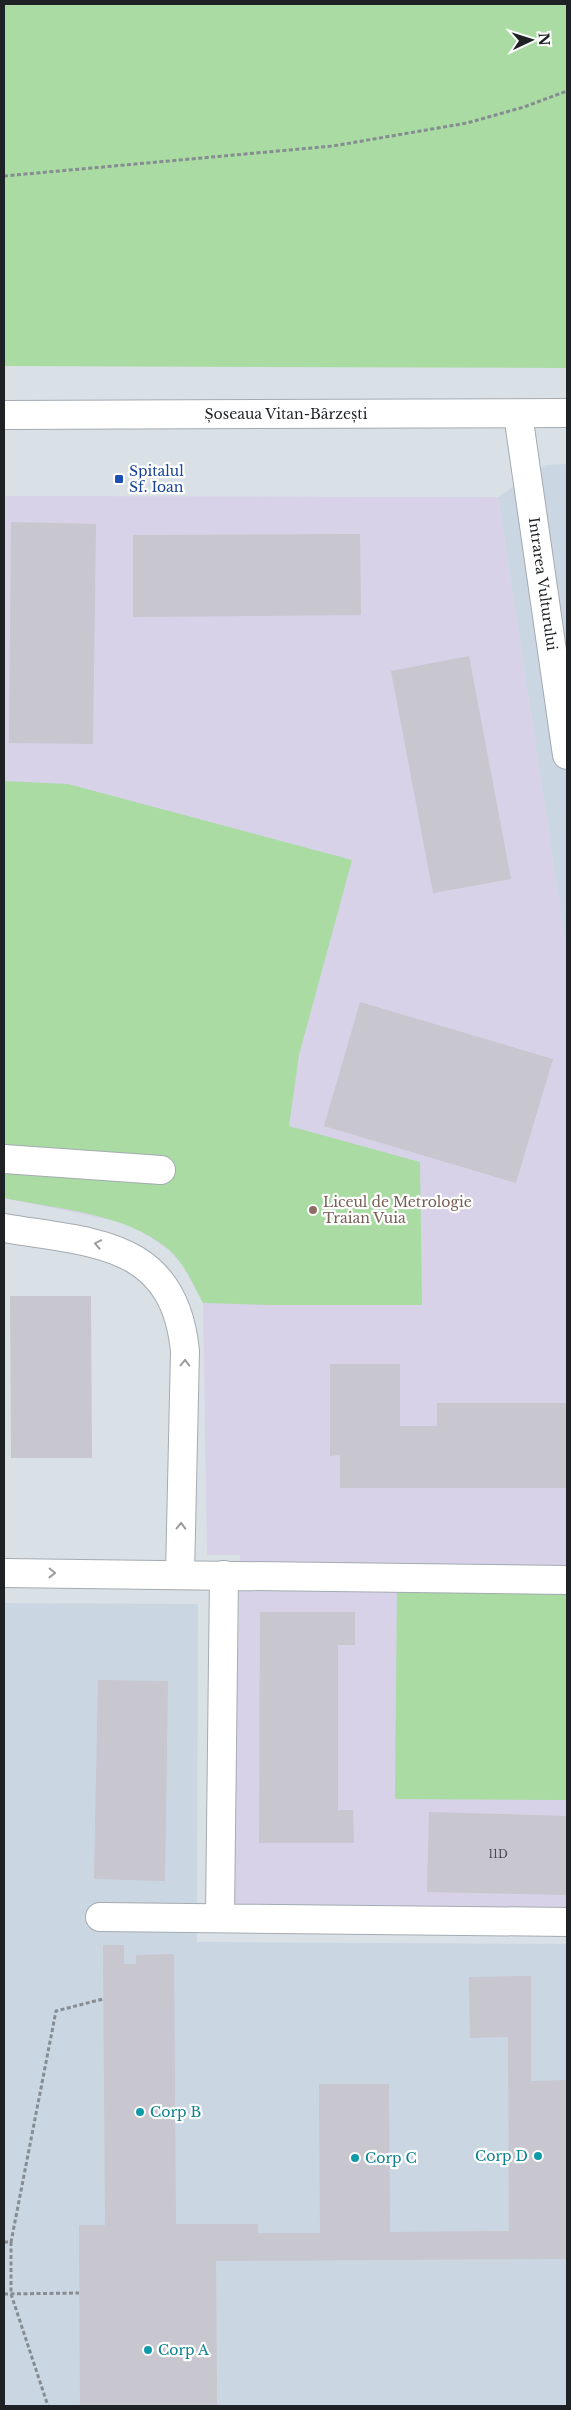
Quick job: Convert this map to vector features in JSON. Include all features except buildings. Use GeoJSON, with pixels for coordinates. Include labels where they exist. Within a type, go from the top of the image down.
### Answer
{"type":"FeatureCollection","features":[{"type":"Feature","properties":{"kind":"main road","name":"Intrarea Vulturului"},"geometry":{"type":"LineString","coordinates":[[518,414],[567,755]]}},
{"type":"Feature","properties":{"kind":"main road","name":"Șoseaua Vitan-Bârzești"},"geometry":{"type":"LineString","coordinates":[[4,415],[567,414]]}},
{"type":"Feature","properties":{"kind":"main road"},"geometry":{"type":"LineString","coordinates":[[4,1159],[161,1170]]}},
{"type":"Feature","properties":{"kind":"main road"},"geometry":{"type":"LineString","coordinates":[[4,1228],[104,1244],[126,1253],[154,1273],[173,1300],[181,1324],[185,1351],[180,1575]]}},
{"type":"Feature","properties":{"kind":"main road"},"geometry":{"type":"LineString","coordinates":[[4,1573],[567,1580]]}},
{"type":"Feature","properties":{"kind":"main road"},"geometry":{"type":"LineString","coordinates":[[220,1917],[224,1575]]}},
{"type":"Feature","properties":{"kind":"main road"},"geometry":{"type":"LineString","coordinates":[[100,1917],[567,1922]]}},
{"type":"Feature","properties":{"kind":"path"},"geometry":{"type":"LineString","coordinates":[[4,176],[333,146],[467,123],[524,107],[567,91]]}},
{"type":"Feature","properties":{"kind":"path"},"geometry":{"type":"LineString","coordinates":[[48,2406],[11,2294],[12,2242],[56,2011],[103,2000]]}},
{"type":"Feature","properties":{"kind":"path"},"geometry":{"type":"LineString","coordinates":[[4,2242],[12,2242]]}},
{"type":"Feature","properties":{"kind":"path"},"geometry":{"type":"LineString","coordinates":[[4,2294],[79,2293]]}},
{"type":"Feature","properties":{"kind":"shaded area"},"geometry":{"type":"Polygon","coordinates":[[[567,464],[567,953],[498,497],[546,465],[567,464]]]}},
{"type":"Feature","properties":{"kind":"shaded area","name":"Liceul de Metrologie Traian Vuia"},"geometry":{"type":"Polygon","coordinates":[[[4,496],[498,497],[567,953],[567,1909],[233,1906],[240,1555],[207,1555],[203,1303],[183,1266],[168,1249],[139,1230],[116,1221],[4,1198],[4,496]]]}},
{"type":"Feature","properties":{"kind":"shaded area"},"geometry":{"type":"Polygon","coordinates":[[[4,1603],[198,1604],[197,1942],[567,1944],[567,2406],[4,2406],[4,1603]]]}},
{"type":"Feature","properties":{"kind":"green space"},"geometry":{"type":"Polygon","coordinates":[[[4,4],[567,4],[567,368],[4,366],[4,4]]]}},
{"type":"Feature","properties":{"kind":"green space"},"geometry":{"type":"Polygon","coordinates":[[[4,781],[68,784],[352,860],[299,1055],[289,1126],[420,1162],[422,1305],[203,1303],[188,1274],[178,1260],[167,1248],[150,1236],[131,1227],[89,1214],[4,1198],[4,781]]]}},
{"type":"Feature","properties":{"kind":"green space"},"geometry":{"type":"Polygon","coordinates":[[[397,1586],[567,1587],[567,1800],[395,1799],[397,1586]]]}},
{"type":"Feature","properties":{"kind":"place","name":"Spitalul Sf. Ioan"},"geometry":{"type":"Point","coordinates":[119,479]}},
{"type":"Feature","properties":{"kind":"place","name":"Liceul de Metrologie Traian Vuia"},"geometry":{"type":"Point","coordinates":[313,1210]}},
{"type":"Feature","properties":{"kind":"place","name":"Corp B"},"geometry":{"type":"Point","coordinates":[140,2112]}},
{"type":"Feature","properties":{"kind":"place","name":"Corp D"},"geometry":{"type":"Point","coordinates":[538,2156]}},
{"type":"Feature","properties":{"kind":"place","name":"Corp C"},"geometry":{"type":"Point","coordinates":[355,2158]}},
{"type":"Feature","properties":{"kind":"place","name":"Corp A"},"geometry":{"type":"Point","coordinates":[148,2350]}}]}
